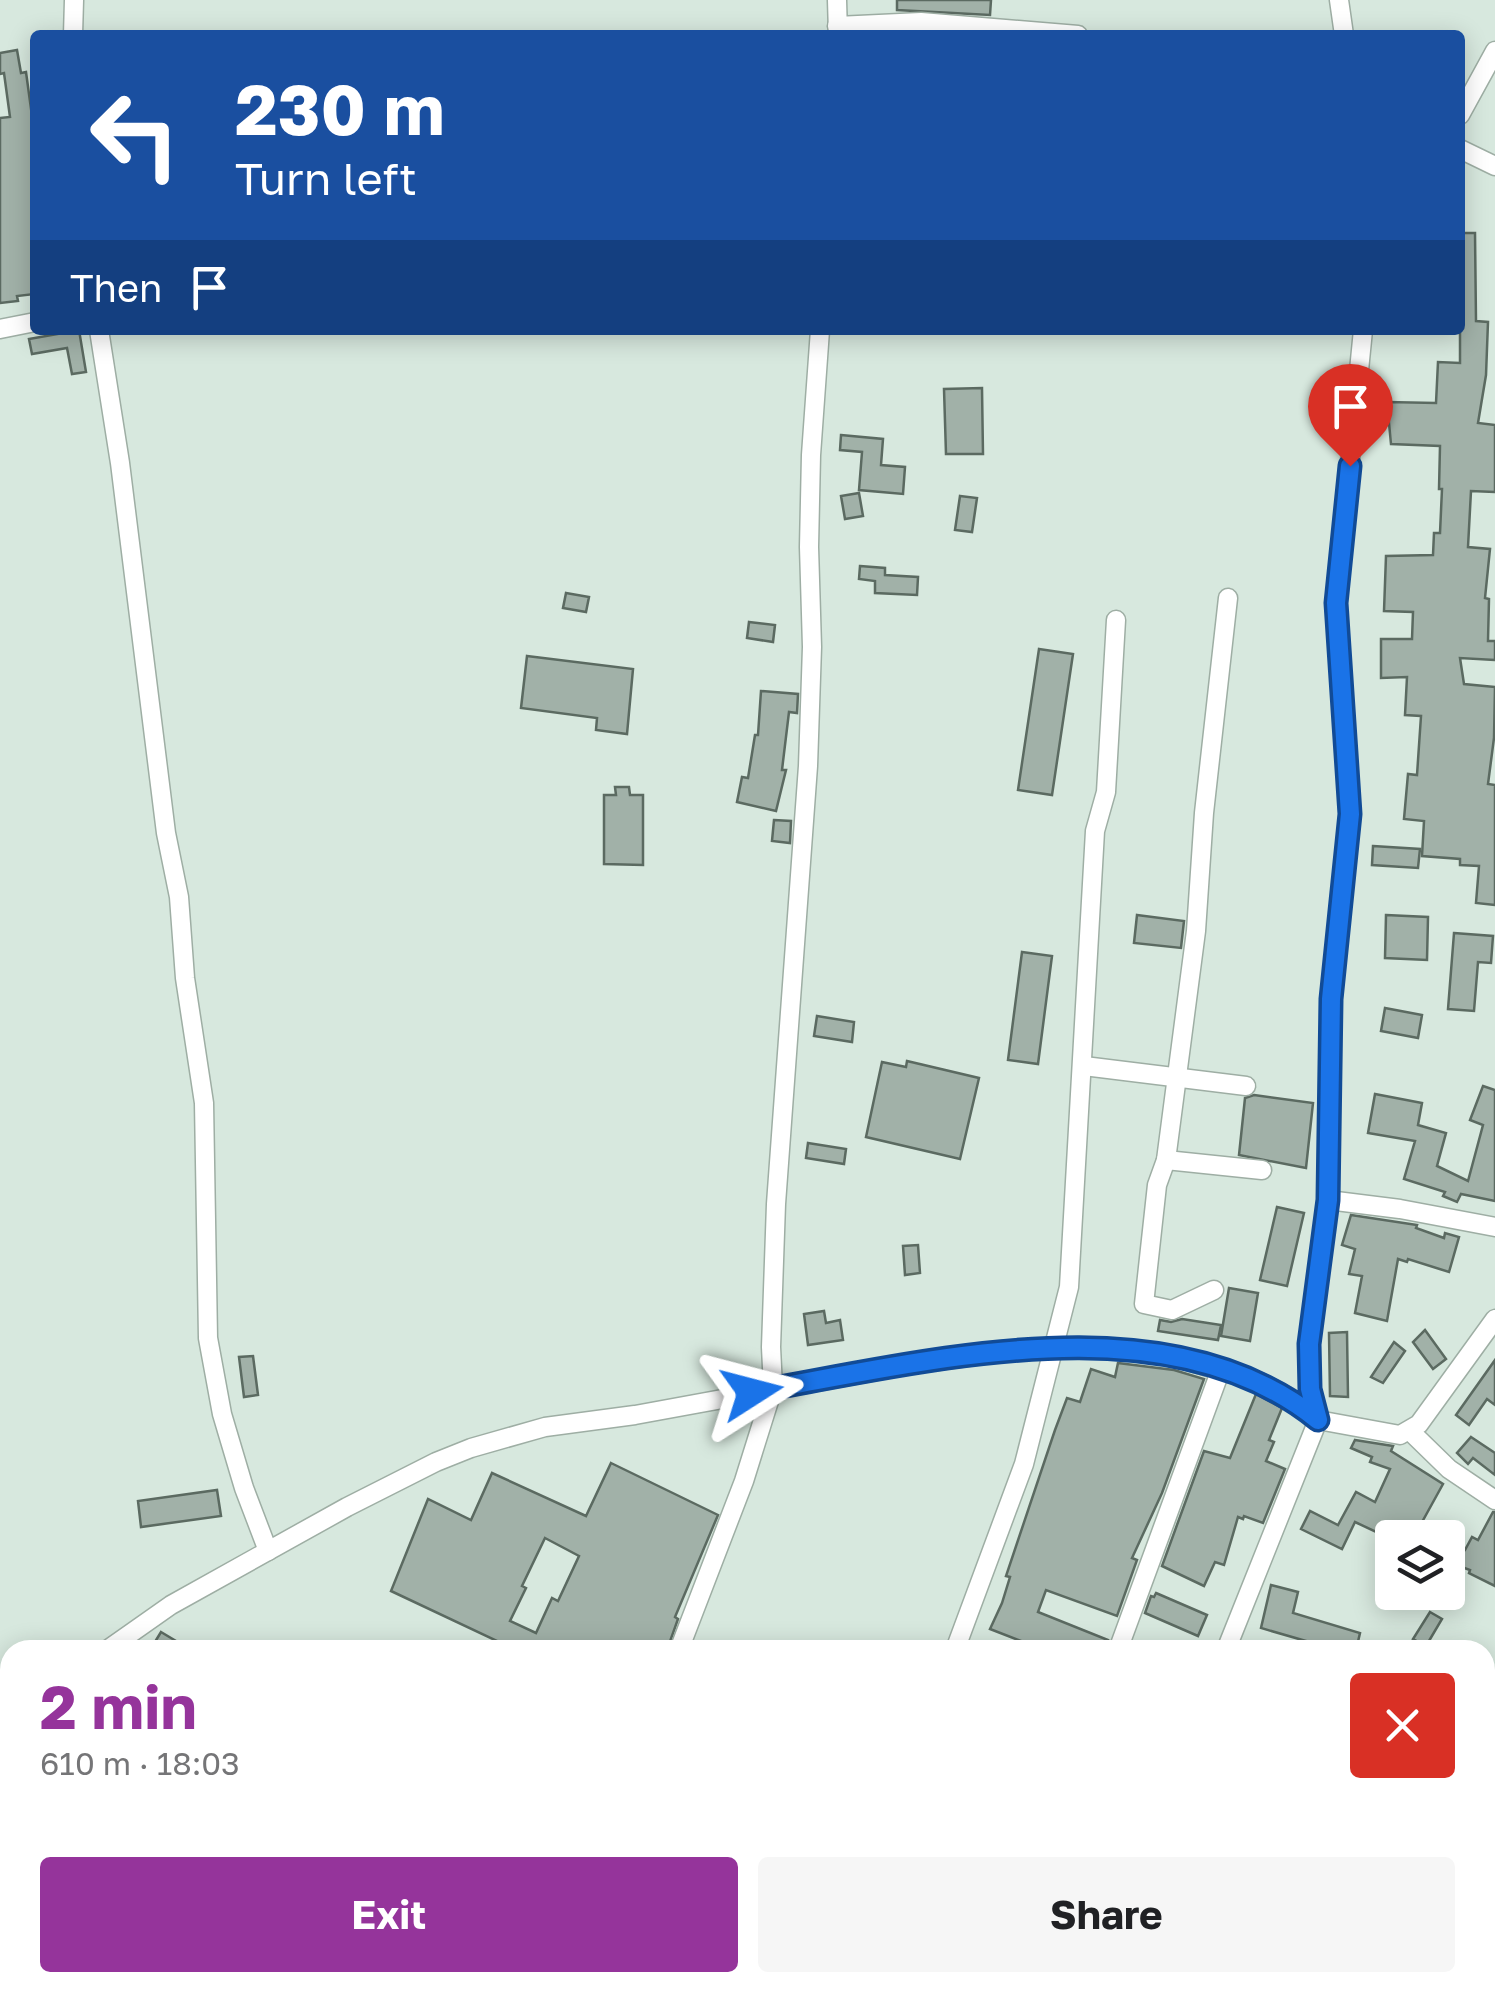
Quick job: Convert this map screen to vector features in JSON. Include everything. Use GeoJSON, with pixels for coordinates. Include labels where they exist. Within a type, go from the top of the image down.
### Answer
{"type":"FeatureCollection","features":[{"type":"Feature","properties":{"kind":"street"},"geometry":{"type":"LineString","coordinates":[[73,30],[74,0]]}},
{"type":"Feature","properties":{"kind":"street"},"geometry":{"type":"LineString","coordinates":[[837,0],[838,30],[921,22],[1018,30]]}},
{"type":"Feature","properties":{"kind":"street"},"geometry":{"type":"LineString","coordinates":[[1339,0],[1343,30]]}},
{"type":"Feature","properties":{"kind":"street"},"geometry":{"type":"LineString","coordinates":[[1465,106],[1495,51]]}},
{"type":"Feature","properties":{"kind":"street"},"geometry":{"type":"LineString","coordinates":[[1465,152],[1495,166]]}},
{"type":"Feature","properties":{"kind":"street"},"geometry":{"type":"LineString","coordinates":[[0,330],[30,323]]}},
{"type":"Feature","properties":{"kind":"street"},"geometry":{"type":"LineString","coordinates":[[100,335],[204,1103],[208,1338],[222,1414],[268,1550]]}},
{"type":"Feature","properties":{"kind":"street"},"geometry":{"type":"LineString","coordinates":[[683,1640],[744,1481],[773,1388],[776,1204],[808,766],[811,456],[820,335]]}},
{"type":"Feature","properties":{"kind":"street"},"geometry":{"type":"LineString","coordinates":[[1230,1640],[1318,1420],[1310,1389],[1309,1344],[1328,1200],[1331,999],[1350,814],[1336,603],[1363,335]]}},
{"type":"Feature","properties":{"kind":"street"},"geometry":{"type":"LineString","coordinates":[[1214,1290],[1172,1310],[1144,1304],[1157,1184],[1166,1160],[1196,931],[1204,813],[1228,598]]}},
{"type":"Feature","properties":{"kind":"street"},"geometry":{"type":"LineString","coordinates":[[959,1640],[1024,1464],[1069,1287],[1094,830],[1106,792],[1116,620]]}},
{"type":"Feature","properties":{"kind":"street"},"geometry":{"type":"LineString","coordinates":[[1084,1066],[1246,1086]]}},
{"type":"Feature","properties":{"kind":"street"},"geometry":{"type":"LineString","coordinates":[[1166,1160],[1262,1170]]}},
{"type":"Feature","properties":{"kind":"street"},"geometry":{"type":"LineString","coordinates":[[1328,1200],[1495,1227]]}},
{"type":"Feature","properties":{"kind":"street"},"geometry":{"type":"LineString","coordinates":[[121,1640],[171,1605],[388,1484],[471,1448],[545,1427],[635,1415],[914,1364],[1082,1346],[1163,1354],[1221,1369],[1290,1397],[1318,1420],[1386,1434],[1410,1432],[1495,1319]]}},
{"type":"Feature","properties":{"kind":"street"},"geometry":{"type":"LineString","coordinates":[[1122,1640],[1221,1369]]}},
{"type":"Feature","properties":{"kind":"street"},"geometry":{"type":"LineString","coordinates":[[1410,1432],[1448,1469],[1495,1500]]}},
{"type":"Feature","properties":{"kind":"building"},"geometry":{"type":"Polygon","coordinates":[[[897,0],[991,0],[990,15],[897,10],[897,0]]]}},
{"type":"Feature","properties":{"kind":"building"},"geometry":{"type":"Polygon","coordinates":[[[17,50],[21,73],[26,72],[30,101],[30,295],[0,303],[0,118],[10,117],[4,73],[0,74],[0,53],[17,50]]]}},
{"type":"Feature","properties":{"kind":"building"},"geometry":{"type":"Polygon","coordinates":[[[1465,233],[1475,233],[1476,321],[1488,322],[1486,375],[1478,423],[1495,425],[1495,492],[1471,491],[1468,547],[1490,549],[1485,598],[1489,599],[1488,641],[1495,641],[1495,660],[1460,658],[1464,684],[1495,687],[1488,784],[1495,785],[1495,905],[1476,903],[1479,866],[1460,865],[1460,859],[1422,856],[1424,821],[1404,819],[1408,774],[1417,775],[1421,716],[1405,715],[1407,677],[1381,678],[1381,639],[1412,639],[1413,612],[1384,611],[1386,556],[1433,555],[1434,533],[1440,533],[1442,489],[1440,446],[1391,444],[1387,402],[1436,403],[1438,362],[1460,363],[1460,335],[1465,335],[1465,233]]]}},
{"type":"Feature","properties":{"kind":"building"},"geometry":{"type":"Polygon","coordinates":[[[80,335],[86,372],[72,374],[67,348],[32,354],[29,339],[80,335]]]}},
{"type":"Feature","properties":{"kind":"building"},"geometry":{"type":"Polygon","coordinates":[[[982,388],[983,454],[946,454],[944,389],[982,388]]]}},
{"type":"Feature","properties":{"kind":"building"},"geometry":{"type":"Polygon","coordinates":[[[841,435],[883,439],[881,465],[905,467],[903,494],[859,490],[862,452],[840,450],[841,435]]]}},
{"type":"Feature","properties":{"kind":"building"},"geometry":{"type":"Polygon","coordinates":[[[859,493],[863,516],[845,519],[841,496],[859,493]]]}},
{"type":"Feature","properties":{"kind":"building"},"geometry":{"type":"Polygon","coordinates":[[[960,496],[977,498],[972,532],[955,530],[960,496]]]}},
{"type":"Feature","properties":{"kind":"building"},"geometry":{"type":"Polygon","coordinates":[[[860,566],[885,568],[885,575],[918,577],[917,595],[875,593],[875,581],[859,579],[860,566]]]}},
{"type":"Feature","properties":{"kind":"building"},"geometry":{"type":"Polygon","coordinates":[[[566,593],[589,597],[586,612],[563,608],[566,593]]]}},
{"type":"Feature","properties":{"kind":"building"},"geometry":{"type":"Polygon","coordinates":[[[749,622],[775,625],[773,642],[747,638],[749,622]]]}},
{"type":"Feature","properties":{"kind":"building"},"geometry":{"type":"Polygon","coordinates":[[[1039,649],[1073,654],[1052,795],[1018,790],[1039,649]]]}},
{"type":"Feature","properties":{"kind":"building"},"geometry":{"type":"Polygon","coordinates":[[[527,656],[633,669],[627,734],[596,730],[597,718],[521,708],[527,656]]]}},
{"type":"Feature","properties":{"kind":"building"},"geometry":{"type":"Polygon","coordinates":[[[761,691],[798,694],[797,713],[789,712],[782,770],[786,770],[776,811],[737,802],[742,777],[748,778],[758,735],[761,691]]]}},
{"type":"Feature","properties":{"kind":"building"},"geometry":{"type":"Polygon","coordinates":[[[615,787],[629,787],[630,795],[643,795],[643,865],[604,864],[604,795],[616,795],[615,787]]]}},
{"type":"Feature","properties":{"kind":"building"},"geometry":{"type":"Polygon","coordinates":[[[774,820],[791,821],[790,843],[772,841],[774,820]]]}},
{"type":"Feature","properties":{"kind":"building"},"geometry":{"type":"Polygon","coordinates":[[[1373,846],[1420,849],[1418,868],[1372,865],[1373,846]]]}},
{"type":"Feature","properties":{"kind":"building"},"geometry":{"type":"Polygon","coordinates":[[[1137,915],[1184,921],[1181,948],[1134,943],[1137,915]]]}},
{"type":"Feature","properties":{"kind":"building"},"geometry":{"type":"Polygon","coordinates":[[[1386,915],[1428,917],[1427,960],[1385,958],[1386,915]]]}},
{"type":"Feature","properties":{"kind":"building"},"geometry":{"type":"Polygon","coordinates":[[[1454,933],[1493,936],[1491,963],[1478,962],[1474,1011],[1448,1009],[1454,933]]]}},
{"type":"Feature","properties":{"kind":"building"},"geometry":{"type":"Polygon","coordinates":[[[1022,952],[1052,956],[1038,1064],[1008,1060],[1022,952]]]}},
{"type":"Feature","properties":{"kind":"building"},"geometry":{"type":"Polygon","coordinates":[[[1385,1008],[1422,1015],[1418,1038],[1381,1031],[1385,1008]]]}},
{"type":"Feature","properties":{"kind":"building"},"geometry":{"type":"Polygon","coordinates":[[[817,1016],[854,1022],[852,1042],[814,1036],[817,1016]]]}},
{"type":"Feature","properties":{"kind":"building"},"geometry":{"type":"Polygon","coordinates":[[[907,1061],[979,1078],[960,1159],[866,1137],[882,1062],[906,1067],[907,1061]]]}},
{"type":"Feature","properties":{"kind":"building"},"geometry":{"type":"Polygon","coordinates":[[[1483,1086],[1495,1090],[1495,1201],[1461,1194],[1457,1202],[1443,1196],[1445,1192],[1404,1179],[1415,1141],[1368,1133],[1375,1094],[1422,1103],[1418,1125],[1446,1133],[1437,1166],[1468,1181],[1483,1125],[1470,1120],[1483,1086]]]}},
{"type":"Feature","properties":{"kind":"building"},"geometry":{"type":"Polygon","coordinates":[[[1254,1095],[1313,1103],[1306,1168],[1239,1155],[1245,1098],[1254,1095]]]}},
{"type":"Feature","properties":{"kind":"building"},"geometry":{"type":"Polygon","coordinates":[[[808,1143],[846,1149],[844,1164],[806,1158],[808,1143]]]}},
{"type":"Feature","properties":{"kind":"building"},"geometry":{"type":"Polygon","coordinates":[[[1277,1207],[1304,1213],[1287,1286],[1260,1280],[1277,1207]]]}},
{"type":"Feature","properties":{"kind":"building"},"geometry":{"type":"Polygon","coordinates":[[[1351,1215],[1417,1225],[1416,1228],[1444,1238],[1445,1233],[1459,1237],[1449,1272],[1398,1259],[1387,1321],[1355,1313],[1362,1276],[1349,1274],[1355,1249],[1342,1245],[1351,1215]]]}},
{"type":"Feature","properties":{"kind":"building"},"geometry":{"type":"Polygon","coordinates":[[[918,1245],[920,1273],[905,1275],[903,1246],[918,1245]]]}},
{"type":"Feature","properties":{"kind":"building"},"geometry":{"type":"Polygon","coordinates":[[[1229,1288],[1258,1293],[1250,1341],[1221,1336],[1229,1288]]]}},
{"type":"Feature","properties":{"kind":"building"},"geometry":{"type":"Polygon","coordinates":[[[824,1311],[826,1323],[840,1320],[843,1340],[808,1345],[804,1314],[824,1311]]]}},
{"type":"Feature","properties":{"kind":"building"},"geometry":{"type":"Polygon","coordinates":[[[1160,1320],[1221,1325],[1218,1340],[1158,1331],[1160,1320]]]}},
{"type":"Feature","properties":{"kind":"building"},"geometry":{"type":"Polygon","coordinates":[[[1425,1330],[1446,1359],[1433,1369],[1413,1342],[1425,1330]]]}},
{"type":"Feature","properties":{"kind":"building"},"geometry":{"type":"Polygon","coordinates":[[[1347,1332],[1348,1397],[1330,1396],[1329,1333],[1347,1332]]]}},
{"type":"Feature","properties":{"kind":"building"},"geometry":{"type":"Polygon","coordinates":[[[1394,1342],[1405,1351],[1383,1383],[1371,1377],[1394,1342]]]}},
{"type":"Feature","properties":{"kind":"building"},"geometry":{"type":"Polygon","coordinates":[[[253,1356],[258,1395],[244,1397],[239,1357],[253,1356]]]}},
{"type":"Feature","properties":{"kind":"building"},"geometry":{"type":"Polygon","coordinates":[[[1495,1360],[1495,1405],[1487,1399],[1469,1425],[1456,1415],[1495,1360]]]}},
{"type":"Feature","properties":{"kind":"building"},"geometry":{"type":"Polygon","coordinates":[[[1118,1363],[1174,1370],[1204,1379],[1162,1493],[1132,1558],[1137,1560],[1117,1616],[1046,1590],[1038,1612],[1108,1640],[1018,1640],[990,1629],[1002,1603],[1010,1577],[1006,1576],[1067,1398],[1080,1402],[1091,1369],[1115,1377],[1118,1363]]]}},
{"type":"Feature","properties":{"kind":"building"},"geometry":{"type":"Polygon","coordinates":[[[1256,1394],[1282,1408],[1269,1440],[1274,1442],[1266,1461],[1285,1469],[1263,1523],[1238,1517],[1224,1565],[1215,1562],[1204,1586],[1162,1566],[1204,1451],[1230,1458],[1256,1394]]]}},
{"type":"Feature","properties":{"kind":"building"},"geometry":{"type":"Polygon","coordinates":[[[1471,1437],[1495,1453],[1495,1475],[1473,1458],[1468,1464],[1457,1453],[1471,1437]]]}},
{"type":"Feature","properties":{"kind":"building"},"geometry":{"type":"Polygon","coordinates":[[[1355,1440],[1393,1446],[1391,1451],[1443,1484],[1423,1520],[1375,1520],[1375,1531],[1355,1522],[1342,1549],[1301,1529],[1310,1511],[1338,1525],[1356,1492],[1375,1502],[1390,1469],[1370,1462],[1372,1457],[1351,1448],[1355,1440]]]}},
{"type":"Feature","properties":{"kind":"building"},"geometry":{"type":"Polygon","coordinates":[[[611,1463],[718,1515],[675,1617],[678,1619],[671,1640],[495,1640],[391,1591],[428,1499],[471,1520],[492,1473],[586,1516],[611,1463]],[[545,1538],[510,1621],[536,1633],[552,1598],[558,1601],[579,1556],[545,1538]]]}},
{"type":"Feature","properties":{"kind":"building"},"geometry":{"type":"Polygon","coordinates":[[[217,1490],[221,1516],[141,1527],[138,1501],[217,1490]]]}},
{"type":"Feature","properties":{"kind":"building"},"geometry":{"type":"Polygon","coordinates":[[[1495,1512],[1495,1586],[1465,1568],[1465,1550],[1472,1537],[1478,1540],[1495,1512]]]}},
{"type":"Feature","properties":{"kind":"building"},"geometry":{"type":"Polygon","coordinates":[[[1271,1585],[1298,1592],[1293,1613],[1360,1633],[1358,1640],[1302,1640],[1261,1628],[1271,1585]]]}},
{"type":"Feature","properties":{"kind":"building"},"geometry":{"type":"Polygon","coordinates":[[[1156,1593],[1207,1615],[1198,1636],[1145,1613],[1156,1593]]]}},
{"type":"Feature","properties":{"kind":"building"},"geometry":{"type":"Polygon","coordinates":[[[1430,1612],[1442,1619],[1430,1640],[1413,1639],[1430,1612]]]}},
{"type":"Feature","properties":{"kind":"building"},"geometry":{"type":"Polygon","coordinates":[[[161,1632],[174,1640],[156,1640],[161,1632]]]}},
{"type":"Feature","properties":{"kind":"route"},"geometry":{"type":"LineString","coordinates":[[752,1392],[914,1364],[1082,1346],[1163,1354],[1221,1369],[1290,1397],[1318,1420],[1310,1389],[1309,1344],[1328,1200],[1331,999],[1350,814],[1336,603],[1350,466]]}}]}
